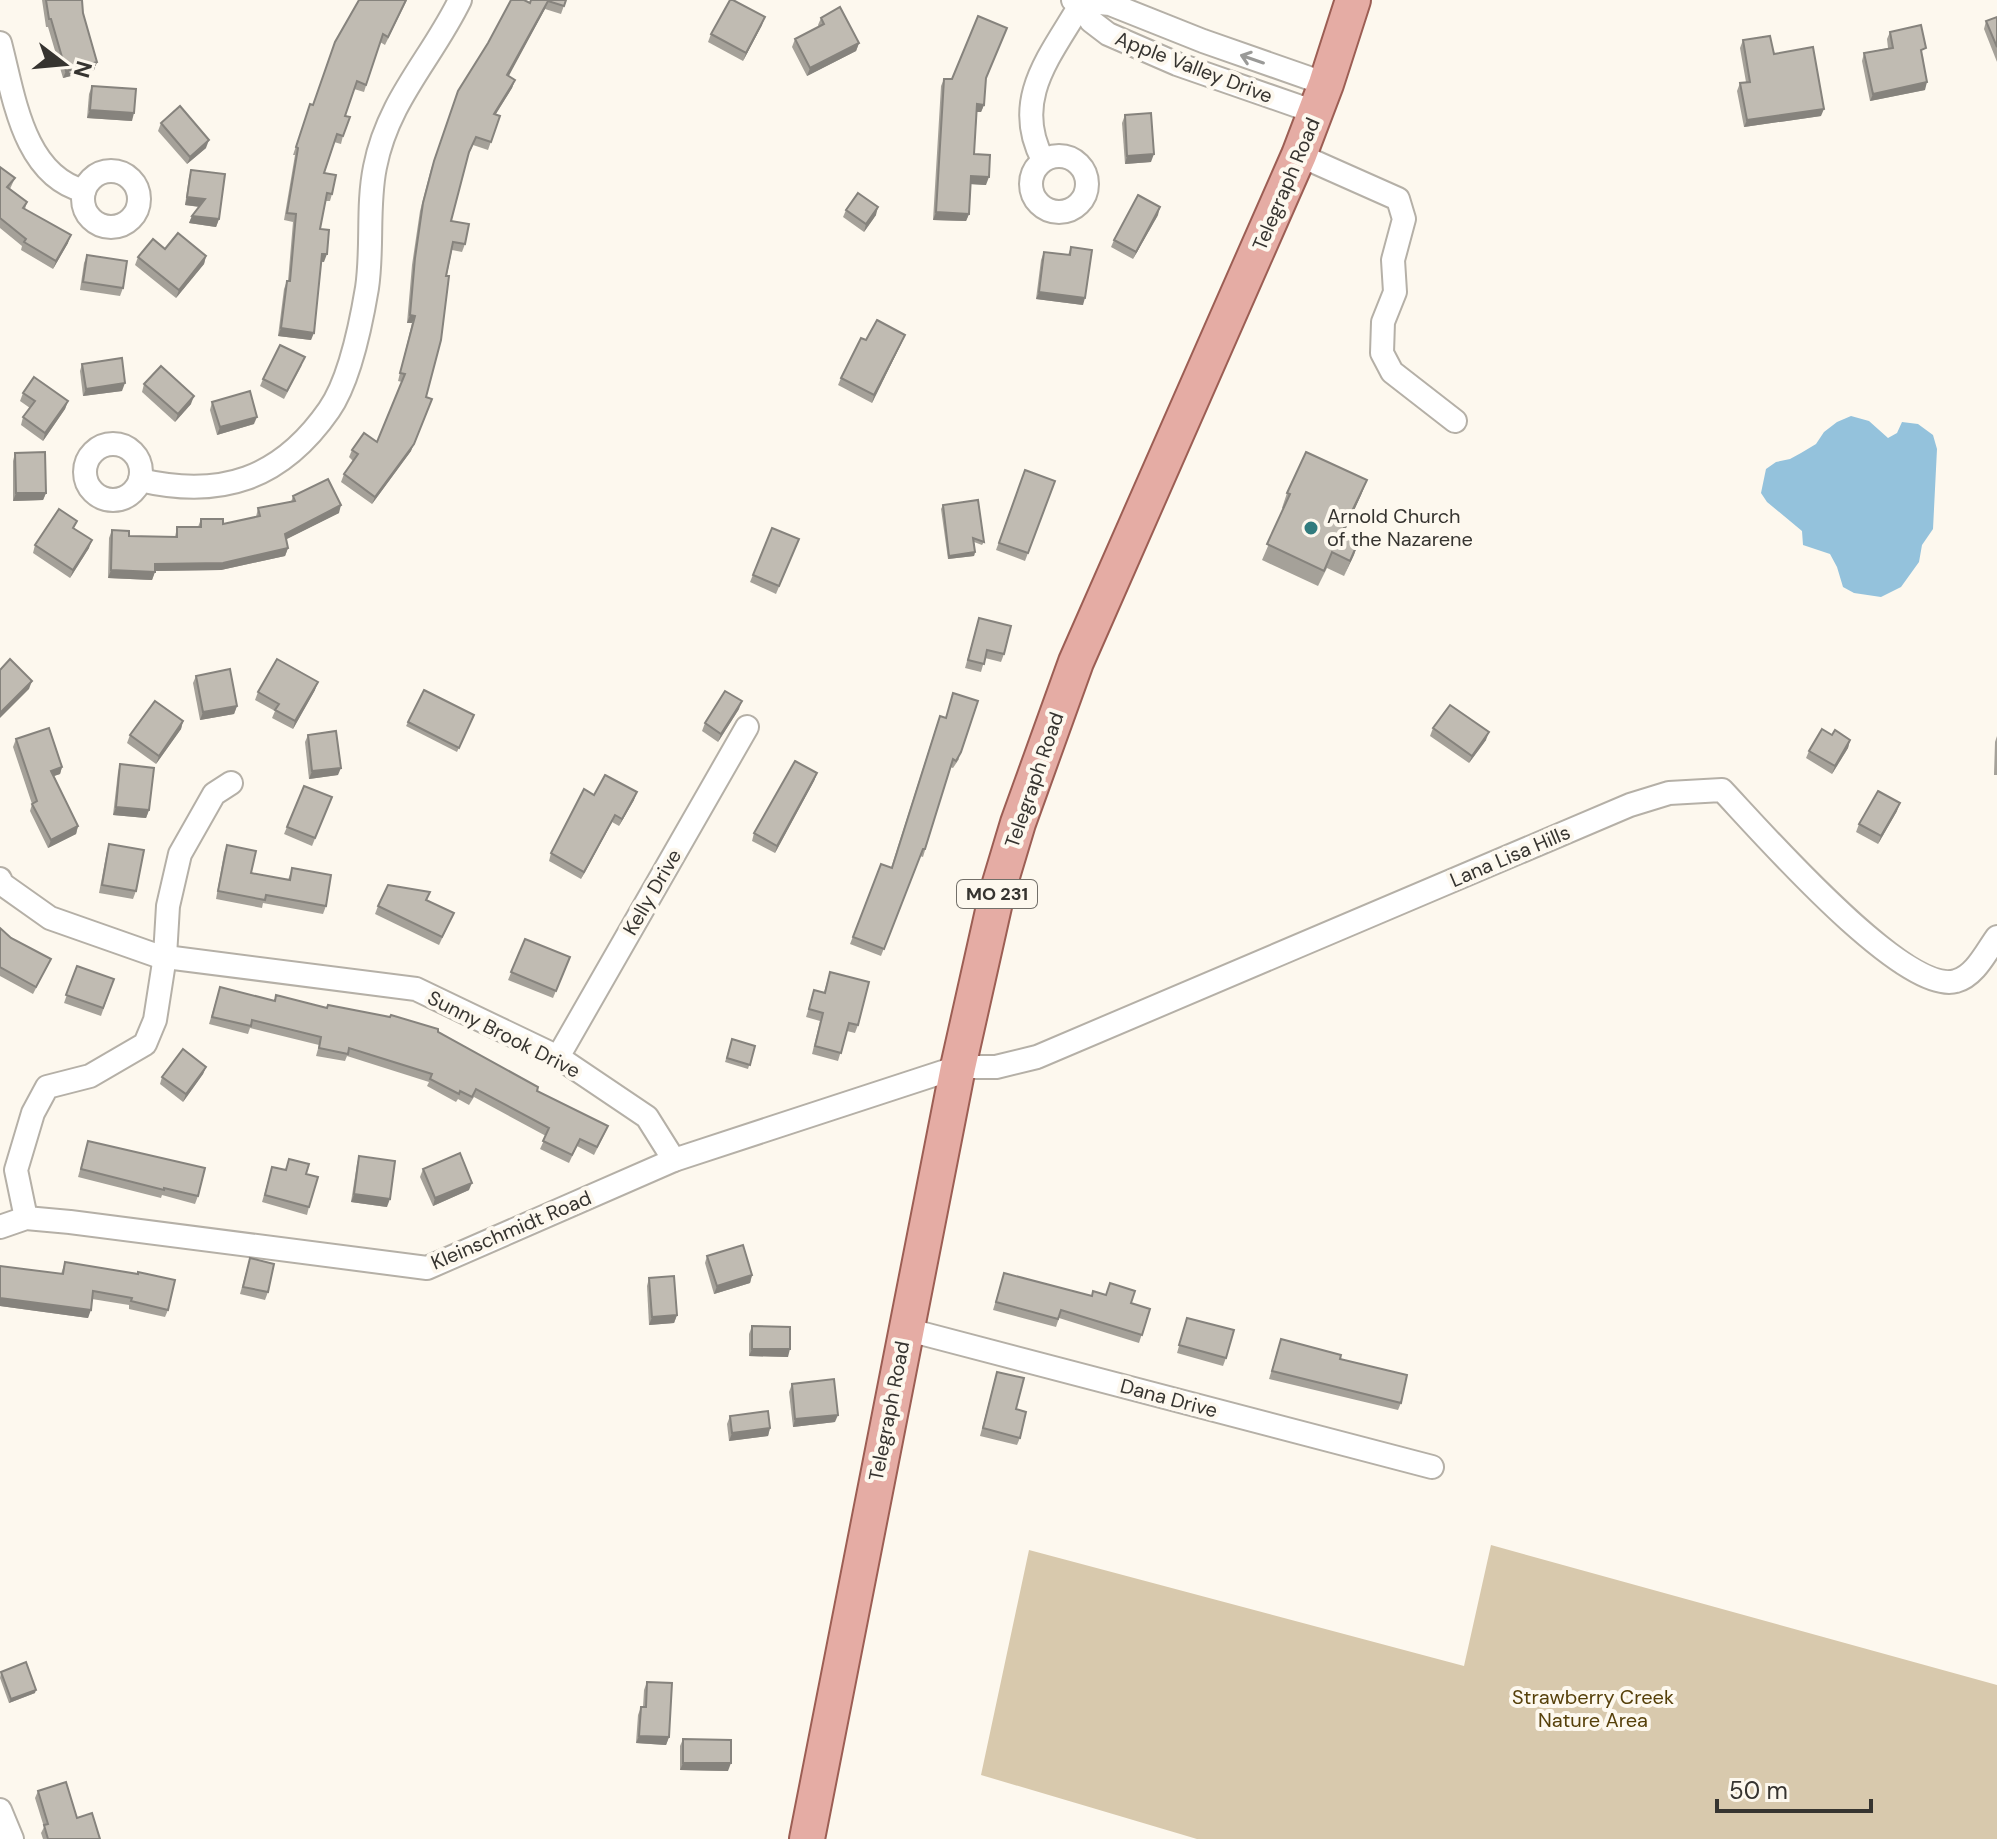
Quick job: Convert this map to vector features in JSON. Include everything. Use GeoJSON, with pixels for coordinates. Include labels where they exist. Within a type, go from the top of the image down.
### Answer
{"type":"FeatureCollection","features":[{"type":"Feature","properties":{"kind":"main road","name":"Telegraph Road"},"geometry":{"type":"LineString","coordinates":[[807,1839],[905,1329],[997,893],[1050,728],[1076,662],[1299,155],[1353,0]]}},
{"type":"Feature","properties":{"kind":"street"},"geometry":{"type":"LineString","coordinates":[[140,480],[211,488],[248,479],[273,467],[295,450],[331,408],[348,371],[367,287],[375,167],[392,115],[410,79],[460,0]]}},
{"type":"Feature","properties":{"kind":"street"},"geometry":{"type":"LineString","coordinates":[[1043,160],[1031,131],[1030,103],[1036,79],[1080,3]]}},
{"type":"Feature","properties":{"kind":"street","name":"Apple Valley Drive"},"geometry":{"type":"LineString","coordinates":[[1080,3],[1099,29],[1177,64],[1321,98]]}},
{"type":"Feature","properties":{"kind":"street","name":"Apple Valley Drive"},"geometry":{"type":"LineString","coordinates":[[1080,3],[1110,4],[1203,41],[1321,98]]}},
{"type":"Feature","properties":{"kind":"street"},"geometry":{"type":"LineString","coordinates":[[0,43],[22,126],[42,164],[57,178],[84,191]]}},
{"type":"Feature","properties":{"kind":"street"},"geometry":{"type":"LineString","coordinates":[[1299,155],[1398,199],[1404,219],[1393,260],[1395,292],[1383,322],[1382,353],[1392,372],[1455,421]]}},
{"type":"Feature","properties":{"kind":"street","name":"Kelly Drive"},"geometry":{"type":"LineString","coordinates":[[558,1057],[747,727]]}},
{"type":"Feature","properties":{"kind":"street"},"geometry":{"type":"LineString","coordinates":[[26,1218],[16,1170],[33,1113],[47,1087],[90,1076],[145,1044],[155,1020],[168,906],[180,854],[214,794],[231,783]]}},
{"type":"Feature","properties":{"kind":"street","name":"Lana Lisa Hills"},"geometry":{"type":"LineString","coordinates":[[958,1067],[996,1067],[1047,1053],[1630,805],[1669,793],[1722,790],[1838,911],[1886,950],[1930,979],[1948,982],[1967,976],[1997,937]]}},
{"type":"Feature","properties":{"kind":"street","name":"Sunny Brook Drive"},"geometry":{"type":"LineString","coordinates":[[0,879],[2,884],[50,918],[162,956],[416,989],[558,1057],[647,1117],[674,1160]]}},
{"type":"Feature","properties":{"kind":"street","name":"Kleinschmidt Road"},"geometry":{"type":"LineString","coordinates":[[0,1227],[26,1218],[427,1268],[674,1160],[958,1067]]}},
{"type":"Feature","properties":{"kind":"street","name":"Dana Drive"},"geometry":{"type":"LineString","coordinates":[[905,1329],[1432,1467]]}},
{"type":"Feature","properties":{"kind":"street"},"geometry":{"type":"LineString","coordinates":[[0,1810],[12,1839]]}},
{"type":"Feature","properties":{"kind":"green space","name":"Strawberry Creek Nature Area"},"geometry":{"type":"Polygon","coordinates":[[[1491,1545],[1997,1685],[1997,1839],[1197,1839],[981,1775],[1029,1550],[1464,1666],[1491,1545]]]}},
{"type":"Feature","properties":{"kind":"water"},"geometry":{"type":"Polygon","coordinates":[[[1851,416],[1869,421],[1888,438],[1897,433],[1902,422],[1918,424],[1933,435],[1937,449],[1933,529],[1922,545],[1919,562],[1901,587],[1881,597],[1854,593],[1843,587],[1830,554],[1803,545],[1802,531],[1767,502],[1761,493],[1766,469],[1816,444],[1824,432],[1851,416]]]}},
{"type":"Feature","properties":{"kind":"building"},"geometry":{"type":"Polygon","coordinates":[[[46,0],[82,0],[97,62],[66,71],[46,0]]]}},
{"type":"Feature","properties":{"kind":"building"},"geometry":{"type":"Polygon","coordinates":[[[359,0],[406,0],[388,37],[383,34],[366,85],[357,81],[345,116],[350,117],[343,136],[337,134],[324,173],[336,175],[332,194],[327,193],[320,229],[329,230],[327,254],[322,254],[314,333],[281,328],[287,281],[290,281],[296,214],[287,213],[296,147],[335,42],[359,0]]]}},
{"type":"Feature","properties":{"kind":"building"},"geometry":{"type":"Polygon","coordinates":[[[511,0],[530,3],[531,0],[566,0],[564,6],[548,1],[507,75],[515,80],[494,114],[500,116],[491,142],[476,137],[469,152],[451,221],[469,224],[465,244],[453,242],[446,276],[449,276],[441,340],[426,397],[432,399],[414,444],[375,497],[344,474],[358,454],[352,450],[364,433],[377,442],[405,374],[400,373],[415,316],[410,315],[415,258],[423,203],[434,161],[458,91],[511,0]]]}},
{"type":"Feature","properties":{"kind":"building"},"geometry":{"type":"Polygon","coordinates":[[[730,0],[765,17],[746,53],[711,34],[730,0]]]}},
{"type":"Feature","properties":{"kind":"building"},"geometry":{"type":"Polygon","coordinates":[[[840,7],[859,43],[810,68],[795,39],[824,24],[821,18],[840,7]]]}},
{"type":"Feature","properties":{"kind":"building"},"geometry":{"type":"Polygon","coordinates":[[[978,16],[1007,28],[986,78],[984,105],[977,104],[974,154],[990,155],[989,177],[971,176],[969,214],[936,212],[944,79],[952,79],[978,16]]]}},
{"type":"Feature","properties":{"kind":"building"},"geometry":{"type":"Polygon","coordinates":[[[1997,17],[1997,47],[1986,21],[1997,17]]]}},
{"type":"Feature","properties":{"kind":"building"},"geometry":{"type":"Polygon","coordinates":[[[1921,25],[1926,48],[1921,50],[1927,82],[1873,94],[1864,53],[1893,48],[1890,32],[1921,25]]]}},
{"type":"Feature","properties":{"kind":"building"},"geometry":{"type":"Polygon","coordinates":[[[1770,36],[1774,54],[1813,47],[1824,109],[1747,120],[1740,83],[1750,82],[1743,40],[1770,36]]]}},
{"type":"Feature","properties":{"kind":"building"},"geometry":{"type":"Polygon","coordinates":[[[92,86],[136,89],[134,113],[90,110],[92,86]]]}},
{"type":"Feature","properties":{"kind":"building"},"geometry":{"type":"Polygon","coordinates":[[[180,106],[209,140],[190,157],[161,123],[180,106]]]}},
{"type":"Feature","properties":{"kind":"building"},"geometry":{"type":"Polygon","coordinates":[[[1151,113],[1154,154],[1127,156],[1125,115],[1151,113]]]}},
{"type":"Feature","properties":{"kind":"building"},"geometry":{"type":"Polygon","coordinates":[[[0,167],[15,178],[7,187],[27,202],[23,208],[71,235],[56,261],[24,242],[26,239],[0,218],[0,167]]]}},
{"type":"Feature","properties":{"kind":"building"},"geometry":{"type":"Polygon","coordinates":[[[191,170],[225,174],[219,219],[192,216],[205,199],[187,197],[191,170]]]}},
{"type":"Feature","properties":{"kind":"building"},"geometry":{"type":"Polygon","coordinates":[[[858,193],[878,207],[866,224],[846,210],[858,193]]]}},
{"type":"Feature","properties":{"kind":"building"},"geometry":{"type":"Polygon","coordinates":[[[1138,195],[1160,207],[1136,252],[1114,240],[1138,195]]]}},
{"type":"Feature","properties":{"kind":"building"},"geometry":{"type":"Polygon","coordinates":[[[178,233],[206,256],[179,290],[138,257],[153,239],[165,249],[178,233]]]}},
{"type":"Feature","properties":{"kind":"building"},"geometry":{"type":"Polygon","coordinates":[[[1071,247],[1092,250],[1085,298],[1039,292],[1044,252],[1070,255],[1071,247]]]}},
{"type":"Feature","properties":{"kind":"building"},"geometry":{"type":"Polygon","coordinates":[[[87,255],[127,261],[123,288],[83,282],[87,255]]]}},
{"type":"Feature","properties":{"kind":"building"},"geometry":{"type":"Polygon","coordinates":[[[877,320],[905,335],[874,395],[841,378],[861,338],[866,340],[877,320]]]}},
{"type":"Feature","properties":{"kind":"building"},"geometry":{"type":"Polygon","coordinates":[[[280,345],[305,357],[287,391],[263,379],[280,345]]]}},
{"type":"Feature","properties":{"kind":"building"},"geometry":{"type":"Polygon","coordinates":[[[122,358],[125,383],[86,389],[82,364],[122,358]]]}},
{"type":"Feature","properties":{"kind":"building"},"geometry":{"type":"Polygon","coordinates":[[[161,366],[194,396],[178,414],[144,384],[161,366]]]}},
{"type":"Feature","properties":{"kind":"building"},"geometry":{"type":"Polygon","coordinates":[[[34,377],[68,401],[45,433],[23,417],[35,401],[23,393],[34,377]]]}},
{"type":"Feature","properties":{"kind":"building"},"geometry":{"type":"Polygon","coordinates":[[[250,391],[257,417],[220,427],[212,402],[250,391]]]}},
{"type":"Feature","properties":{"kind":"building"},"geometry":{"type":"Polygon","coordinates":[[[45,452],[46,493],[16,493],[15,453],[45,452]]]}},
{"type":"Feature","properties":{"kind":"building","name":"Arnold Church of the Nazarene"},"geometry":{"type":"Polygon","coordinates":[[[1306,452],[1367,480],[1342,532],[1359,540],[1350,561],[1332,552],[1324,571],[1267,544],[1306,452]]]}},
{"type":"Feature","properties":{"kind":"building"},"geometry":{"type":"Polygon","coordinates":[[[1025,470],[1055,481],[1028,553],[999,543],[1025,470]]]}},
{"type":"Feature","properties":{"kind":"building"},"geometry":{"type":"Polygon","coordinates":[[[328,479],[341,505],[285,534],[288,548],[223,563],[155,564],[155,572],[111,570],[112,530],[129,531],[129,536],[177,537],[177,527],[201,527],[201,519],[223,519],[223,524],[260,516],[258,508],[295,501],[293,496],[328,479]]]}},
{"type":"Feature","properties":{"kind":"building"},"geometry":{"type":"Polygon","coordinates":[[[978,500],[984,542],[973,538],[975,552],[949,556],[943,505],[978,500]]]}},
{"type":"Feature","properties":{"kind":"building"},"geometry":{"type":"Polygon","coordinates":[[[59,509],[77,521],[73,528],[92,540],[73,570],[35,545],[59,509]]]}},
{"type":"Feature","properties":{"kind":"building"},"geometry":{"type":"Polygon","coordinates":[[[772,528],[799,539],[779,586],[753,575],[772,528]]]}},
{"type":"Feature","properties":{"kind":"building"},"geometry":{"type":"Polygon","coordinates":[[[979,618],[1011,626],[1004,654],[987,650],[984,664],[968,660],[979,618]]]}},
{"type":"Feature","properties":{"kind":"building"},"geometry":{"type":"Polygon","coordinates":[[[10,659],[32,681],[0,713],[0,670],[10,659]]]}},
{"type":"Feature","properties":{"kind":"building"},"geometry":{"type":"Polygon","coordinates":[[[277,659],[318,682],[295,721],[275,710],[279,704],[258,692],[277,659]]]}},
{"type":"Feature","properties":{"kind":"building"},"geometry":{"type":"Polygon","coordinates":[[[230,669],[237,706],[203,712],[196,676],[230,669]]]}},
{"type":"Feature","properties":{"kind":"building"},"geometry":{"type":"Polygon","coordinates":[[[424,690],[474,715],[459,748],[408,722],[424,690]]]}},
{"type":"Feature","properties":{"kind":"building"},"geometry":{"type":"Polygon","coordinates":[[[725,691],[742,701],[721,734],[705,723],[725,691]]]}},
{"type":"Feature","properties":{"kind":"building"},"geometry":{"type":"Polygon","coordinates":[[[953,693],[978,701],[961,752],[956,761],[953,759],[925,849],[884,949],[853,937],[881,864],[892,868],[940,716],[946,718],[953,693]]]}},
{"type":"Feature","properties":{"kind":"building"},"geometry":{"type":"Polygon","coordinates":[[[155,701],[183,721],[159,756],[130,735],[155,701]]]}},
{"type":"Feature","properties":{"kind":"building"},"geometry":{"type":"Polygon","coordinates":[[[1450,705],[1489,732],[1472,756],[1433,728],[1450,705]]]}},
{"type":"Feature","properties":{"kind":"building"},"geometry":{"type":"Polygon","coordinates":[[[49,728],[62,767],[51,771],[78,826],[51,840],[32,804],[37,801],[16,739],[49,728]]]}},
{"type":"Feature","properties":{"kind":"building"},"geometry":{"type":"Polygon","coordinates":[[[1822,729],[1832,735],[1835,730],[1850,740],[1835,766],[1809,751],[1822,729]]]}},
{"type":"Feature","properties":{"kind":"building"},"geometry":{"type":"Polygon","coordinates":[[[336,731],[341,768],[312,771],[308,735],[336,731]]]}},
{"type":"Feature","properties":{"kind":"building"},"geometry":{"type":"Polygon","coordinates":[[[795,761],[817,773],[777,846],[754,833],[795,761]]]}},
{"type":"Feature","properties":{"kind":"building"},"geometry":{"type":"Polygon","coordinates":[[[120,764],[154,768],[149,810],[116,807],[120,764]]]}},
{"type":"Feature","properties":{"kind":"building"},"geometry":{"type":"Polygon","coordinates":[[[605,775],[637,792],[622,819],[615,815],[584,872],[551,853],[584,789],[594,795],[605,775]]]}},
{"type":"Feature","properties":{"kind":"building"},"geometry":{"type":"Polygon","coordinates":[[[304,786],[332,797],[315,838],[287,827],[304,786]]]}},
{"type":"Feature","properties":{"kind":"building"},"geometry":{"type":"Polygon","coordinates":[[[1878,791],[1900,803],[1881,836],[1859,824],[1878,791]]]}},
{"type":"Feature","properties":{"kind":"building"},"geometry":{"type":"Polygon","coordinates":[[[109,844],[144,850],[136,891],[102,885],[109,844]]]}},
{"type":"Feature","properties":{"kind":"building"},"geometry":{"type":"Polygon","coordinates":[[[227,845],[256,851],[251,873],[290,880],[292,868],[331,875],[326,906],[266,895],[265,900],[218,891],[227,845]]]}},
{"type":"Feature","properties":{"kind":"building"},"geometry":{"type":"Polygon","coordinates":[[[388,885],[430,892],[426,900],[454,913],[442,937],[378,906],[388,885]]]}},
{"type":"Feature","properties":{"kind":"building"},"geometry":{"type":"Polygon","coordinates":[[[0,928],[11,938],[51,959],[36,987],[0,967],[0,928]]]}},
{"type":"Feature","properties":{"kind":"building"},"geometry":{"type":"Polygon","coordinates":[[[525,939],[570,957],[556,991],[511,972],[525,939]]]}},
{"type":"Feature","properties":{"kind":"building"},"geometry":{"type":"Polygon","coordinates":[[[77,966],[114,979],[103,1008],[66,995],[77,966]]]}},
{"type":"Feature","properties":{"kind":"building"},"geometry":{"type":"Polygon","coordinates":[[[830,972],[869,982],[858,1025],[849,1023],[841,1053],[815,1046],[823,1013],[809,1009],[814,990],[825,993],[830,972]]]}},
{"type":"Feature","properties":{"kind":"building"},"geometry":{"type":"Polygon","coordinates":[[[220,987],[275,1001],[276,995],[327,1008],[328,1005],[391,1015],[438,1029],[438,1032],[538,1087],[537,1091],[608,1126],[597,1147],[580,1139],[572,1155],[543,1141],[549,1128],[476,1089],[472,1097],[460,1091],[459,1094],[430,1079],[432,1074],[349,1048],[348,1054],[319,1048],[321,1037],[252,1020],[251,1026],[212,1017],[220,987]]]}},
{"type":"Feature","properties":{"kind":"building"},"geometry":{"type":"Polygon","coordinates":[[[732,1039],[755,1046],[750,1065],[727,1058],[732,1039]]]}},
{"type":"Feature","properties":{"kind":"building"},"geometry":{"type":"Polygon","coordinates":[[[183,1049],[206,1067],[186,1094],[162,1077],[183,1049]]]}},
{"type":"Feature","properties":{"kind":"building"},"geometry":{"type":"Polygon","coordinates":[[[88,1141],[205,1168],[198,1196],[81,1169],[88,1141]]]}},
{"type":"Feature","properties":{"kind":"building"},"geometry":{"type":"Polygon","coordinates":[[[460,1153],[472,1183],[435,1198],[423,1169],[460,1153]]]}},
{"type":"Feature","properties":{"kind":"building"},"geometry":{"type":"Polygon","coordinates":[[[359,1156],[395,1161],[390,1199],[354,1194],[359,1156]]]}},
{"type":"Feature","properties":{"kind":"building"},"geometry":{"type":"Polygon","coordinates":[[[289,1159],[309,1164],[306,1174],[318,1177],[309,1207],[265,1195],[272,1167],[286,1170],[289,1159]]]}},
{"type":"Feature","properties":{"kind":"building"},"geometry":{"type":"Polygon","coordinates":[[[743,1245],[752,1275],[717,1286],[707,1256],[743,1245]]]}},
{"type":"Feature","properties":{"kind":"building"},"geometry":{"type":"Polygon","coordinates":[[[250,1258],[274,1264],[268,1292],[243,1287],[250,1258]]]}},
{"type":"Feature","properties":{"kind":"building"},"geometry":{"type":"Polygon","coordinates":[[[65,1262],[175,1280],[168,1310],[131,1301],[132,1298],[93,1291],[91,1310],[0,1298],[0,1266],[63,1274],[65,1262]]]}},
{"type":"Feature","properties":{"kind":"building"},"geometry":{"type":"Polygon","coordinates":[[[1004,1273],[1092,1296],[1093,1291],[1106,1295],[1110,1283],[1135,1291],[1131,1303],[1150,1309],[1142,1335],[1061,1310],[1058,1319],[996,1302],[1004,1273]]]}},
{"type":"Feature","properties":{"kind":"building"},"geometry":{"type":"Polygon","coordinates":[[[674,1276],[677,1315],[652,1317],[649,1278],[674,1276]]]}},
{"type":"Feature","properties":{"kind":"building"},"geometry":{"type":"Polygon","coordinates":[[[1187,1318],[1234,1330],[1226,1358],[1179,1345],[1187,1318]]]}},
{"type":"Feature","properties":{"kind":"building"},"geometry":{"type":"Polygon","coordinates":[[[752,1326],[790,1327],[790,1349],[752,1349],[752,1326]]]}},
{"type":"Feature","properties":{"kind":"building"},"geometry":{"type":"Polygon","coordinates":[[[1281,1339],[1341,1355],[1340,1359],[1407,1375],[1401,1403],[1272,1371],[1281,1339]]]}},
{"type":"Feature","properties":{"kind":"building"},"geometry":{"type":"Polygon","coordinates":[[[997,1372],[1024,1378],[1016,1409],[1026,1412],[1020,1438],[983,1428],[997,1372]]]}},
{"type":"Feature","properties":{"kind":"building"},"geometry":{"type":"Polygon","coordinates":[[[834,1379],[838,1415],[795,1419],[792,1384],[834,1379]]]}},
{"type":"Feature","properties":{"kind":"building"},"geometry":{"type":"Polygon","coordinates":[[[768,1411],[770,1428],[732,1433],[730,1416],[768,1411]]]}},
{"type":"Feature","properties":{"kind":"building"},"geometry":{"type":"Polygon","coordinates":[[[26,1662],[36,1690],[11,1699],[1,1672],[26,1662]]]}},
{"type":"Feature","properties":{"kind":"building"},"geometry":{"type":"Polygon","coordinates":[[[647,1682],[672,1683],[669,1737],[639,1736],[641,1707],[646,1707],[647,1682]]]}},
{"type":"Feature","properties":{"kind":"building"},"geometry":{"type":"Polygon","coordinates":[[[683,1739],[731,1740],[731,1763],[683,1763],[683,1739]]]}},
{"type":"Feature","properties":{"kind":"building"},"geometry":{"type":"Polygon","coordinates":[[[66,1782],[77,1818],[92,1813],[100,1839],[48,1839],[44,1825],[48,1824],[38,1791],[66,1782]]]}},
{"type":"Feature","properties":{"kind":"place","name":"Arnold Church of the Nazarene"},"geometry":{"type":"Point","coordinates":[1311,528]}}]}
